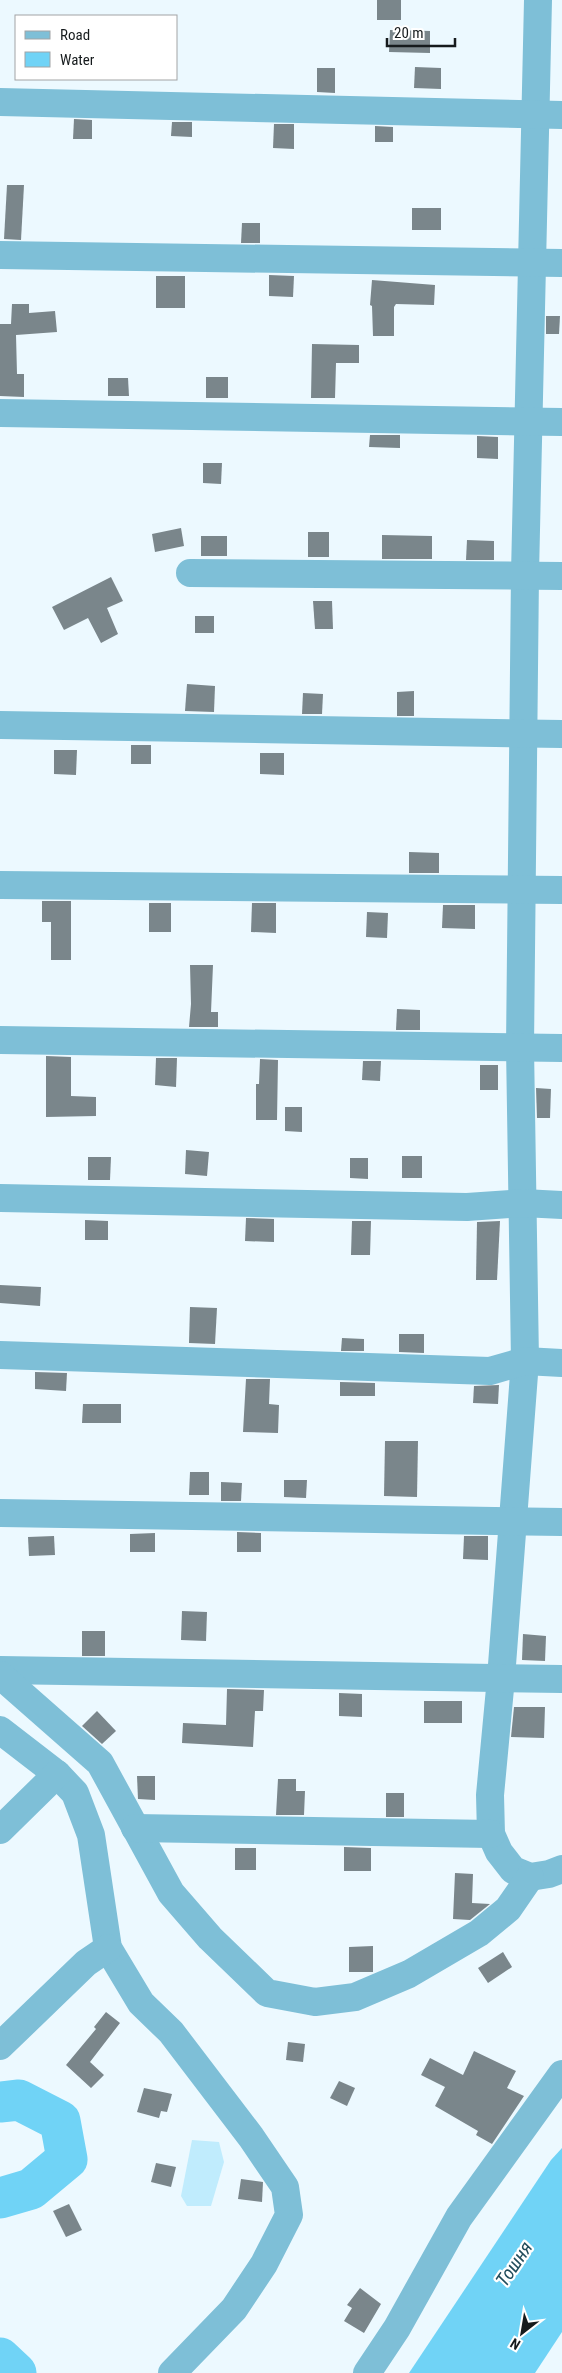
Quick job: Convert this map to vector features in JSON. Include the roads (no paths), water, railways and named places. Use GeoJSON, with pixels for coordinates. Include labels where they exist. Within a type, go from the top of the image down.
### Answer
{"type":"FeatureCollection","features":[{"type":"Feature","properties":{"kind":"street"},"geometry":{"type":"LineString","coordinates":[[538,0],[549,114],[532,262],[520,1047],[525,1361],[502,1678],[490,1795],[491,1834],[499,1852],[514,1870],[530,1876],[549,1874],[562,1869]]}},
{"type":"Feature","properties":{"kind":"street"},"geometry":{"type":"LineString","coordinates":[[0,102],[549,114]]}},
{"type":"Feature","properties":{"kind":"street"},"geometry":{"type":"LineString","coordinates":[[0,255],[562,263]]}},
{"type":"Feature","properties":{"kind":"street"},"geometry":{"type":"LineString","coordinates":[[0,413],[562,422]]}},
{"type":"Feature","properties":{"kind":"street"},"geometry":{"type":"LineString","coordinates":[[190,573],[526,574],[562,576]]}},
{"type":"Feature","properties":{"kind":"street"},"geometry":{"type":"LineString","coordinates":[[0,725],[562,734]]}},
{"type":"Feature","properties":{"kind":"street"},"geometry":{"type":"LineString","coordinates":[[0,885],[472,890],[522,888],[562,890]]}},
{"type":"Feature","properties":{"kind":"street"},"geometry":{"type":"LineString","coordinates":[[0,1040],[562,1048]]}},
{"type":"Feature","properties":{"kind":"street"},"geometry":{"type":"LineString","coordinates":[[0,1198],[467,1207],[523,1203],[562,1205]]}},
{"type":"Feature","properties":{"kind":"street"},"geometry":{"type":"LineString","coordinates":[[0,1355],[490,1370],[525,1361],[562,1363]]}},
{"type":"Feature","properties":{"kind":"street"},"geometry":{"type":"LineString","coordinates":[[0,1514],[562,1522]]}},
{"type":"Feature","properties":{"kind":"street"},"geometry":{"type":"LineString","coordinates":[[0,1670],[562,1679]]}},
{"type":"Feature","properties":{"kind":"street"},"geometry":{"type":"LineString","coordinates":[[0,1675],[100,1763],[171,1893],[210,1938],[267,1993],[315,2002],[355,1997],[409,1974],[479,1933],[508,1909],[530,1876]]}},
{"type":"Feature","properties":{"kind":"street"},"geometry":{"type":"LineString","coordinates":[[0,1730],[57,1774],[75,1793],[91,1835],[108,1948],[141,2003],[171,2032],[285,2187],[289,2215],[264,2264],[234,2309],[172,2373]]}},
{"type":"Feature","properties":{"kind":"street"},"geometry":{"type":"LineString","coordinates":[[0,1830],[57,1774]]}},
{"type":"Feature","properties":{"kind":"street"},"geometry":{"type":"LineString","coordinates":[[135,1828],[491,1834]]}},
{"type":"Feature","properties":{"kind":"street"},"geometry":{"type":"LineString","coordinates":[[0,2046],[86,1964],[108,1948]]}},
{"type":"Feature","properties":{"kind":"street"},"geometry":{"type":"LineString","coordinates":[[367,2373],[397,2328],[459,2217],[562,2074]]}},
{"type":"Feature","properties":{"kind":"water","name":"Тошня"},"geometry":{"type":"Polygon","coordinates":[[[562,2148],[562,2332],[535,2373],[409,2373],[551,2160],[562,2148]]]}},
{"type":"Feature","properties":{"kind":"waterway"},"geometry":{"type":"LineString","coordinates":[[0,2102],[19,2100],[60,2121],[67,2159],[31,2189],[0,2198]]}},
{"type":"Feature","properties":{"kind":"waterway"},"geometry":{"type":"LineString","coordinates":[[0,2358],[16,2373]]}}]}
